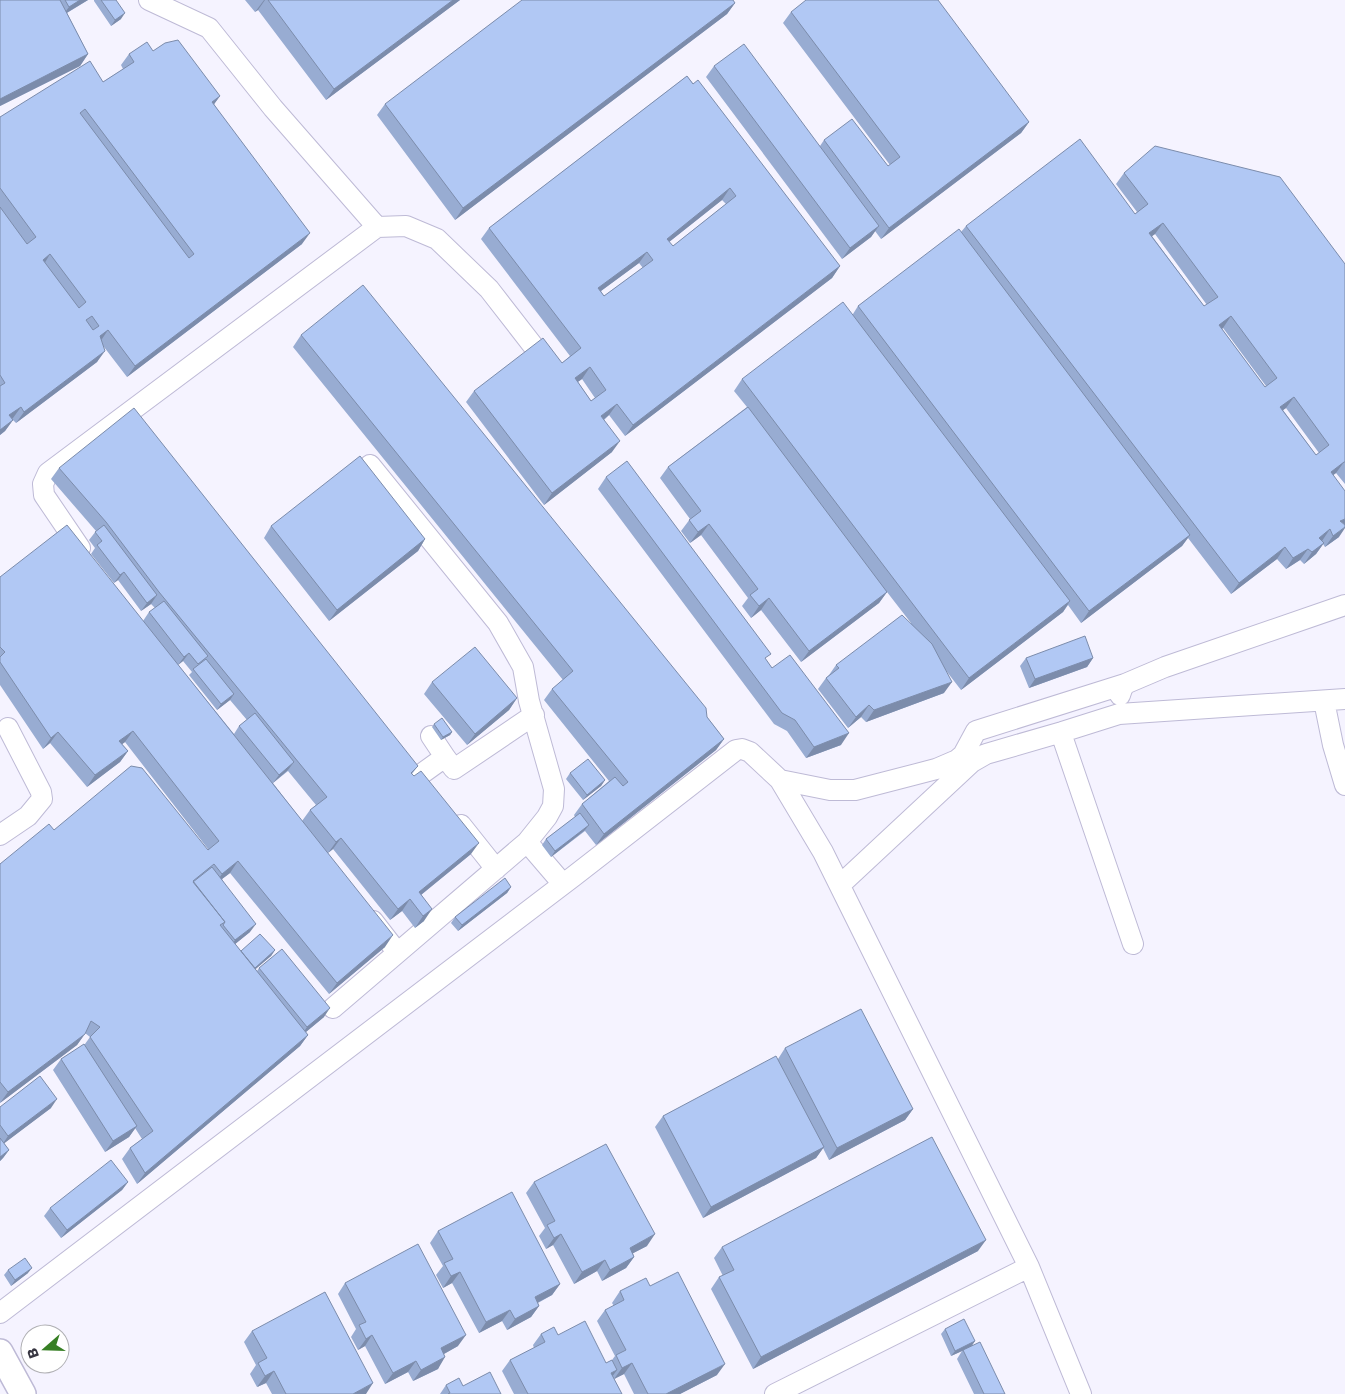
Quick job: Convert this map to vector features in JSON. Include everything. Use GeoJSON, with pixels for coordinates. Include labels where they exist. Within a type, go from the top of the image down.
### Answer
{"type":"FeatureCollection","features":[{"type":"Feature","properties":{"kind":"main road"},"geometry":{"type":"LineString","coordinates":[[0,1352],[23,1394]]}},
{"type":"Feature","properties":{"kind":"street"},"geometry":{"type":"LineString","coordinates":[[149,0],[209,28],[273,108],[377,228]]}},
{"type":"Feature","properties":{"kind":"street"},"geometry":{"type":"LineString","coordinates":[[92,563],[44,495],[43,484],[48,473],[136,420],[377,228],[406,226],[437,239],[489,289],[548,365]]}},
{"type":"Feature","properties":{"kind":"street"},"geometry":{"type":"LineString","coordinates":[[333,1008],[527,842],[553,806],[554,789],[529,701],[523,667],[498,623],[370,466]]}},
{"type":"Feature","properties":{"kind":"street"},"geometry":{"type":"LineString","coordinates":[[780,780],[830,790],[855,790],[936,769],[957,760],[963,755],[976,731],[1125,684],[1165,667],[1345,605]]}},
{"type":"Feature","properties":{"kind":"street"},"geometry":{"type":"LineString","coordinates":[[1119,714],[1120,695],[1125,684]]}},
{"type":"Feature","properties":{"kind":"street"},"geometry":{"type":"LineString","coordinates":[[840,884],[979,757],[1119,714],[1345,699]]}},
{"type":"Feature","properties":{"kind":"street"},"geometry":{"type":"LineString","coordinates":[[1324,701],[1333,745],[1345,785]]}},
{"type":"Feature","properties":{"kind":"street"},"geometry":{"type":"LineString","coordinates":[[431,736],[454,769],[534,715]]}},
{"type":"Feature","properties":{"kind":"street"},"geometry":{"type":"LineString","coordinates":[[0,835],[28,816],[42,799],[41,792],[8,728]]}},
{"type":"Feature","properties":{"kind":"street"},"geometry":{"type":"LineString","coordinates":[[1062,732],[1133,944]]}},
{"type":"Feature","properties":{"kind":"street"},"geometry":{"type":"LineString","coordinates":[[0,1314],[736,750],[742,749],[750,752],[780,780],[840,884],[1029,1267],[1081,1394]]}},
{"type":"Feature","properties":{"kind":"street"},"geometry":{"type":"LineString","coordinates":[[420,774],[445,757]]}},
{"type":"Feature","properties":{"kind":"street"},"geometry":{"type":"LineString","coordinates":[[449,811],[496,869]]}},
{"type":"Feature","properties":{"kind":"street"},"geometry":{"type":"LineString","coordinates":[[527,842],[563,884]]}},
{"type":"Feature","properties":{"kind":"street"},"geometry":{"type":"LineString","coordinates":[[361,906],[398,952]]}},
{"type":"Feature","properties":{"kind":"street"},"geometry":{"type":"LineString","coordinates":[[775,1394],[1029,1267]]}},
{"type":"Feature","properties":{"kind":"building"},"geometry":{"type":"Polygon","coordinates":[[[0,0],[60,0],[88,54],[0,99],[0,0]]]}},
{"type":"Feature","properties":{"kind":"building"},"geometry":{"type":"Polygon","coordinates":[[[65,0],[80,0],[69,7],[65,0]]]}},
{"type":"Feature","properties":{"kind":"building"},"geometry":{"type":"Polygon","coordinates":[[[101,0],[116,0],[125,13],[115,20],[101,0]]]}},
{"type":"Feature","properties":{"kind":"building"},"geometry":{"type":"Polygon","coordinates":[[[268,0],[453,0],[334,89],[268,0]]]}},
{"type":"Feature","properties":{"kind":"building"},"geometry":{"type":"Polygon","coordinates":[[[522,0],[733,0],[735,3],[463,208],[385,104],[522,0]]]}},
{"type":"Feature","properties":{"kind":"building"},"geometry":{"type":"Polygon","coordinates":[[[806,0],[938,0],[1029,122],[889,228],[824,140],[852,119],[888,166],[900,157],[791,12],[806,0]]]}},
{"type":"Feature","properties":{"kind":"building"},"geometry":{"type":"Polygon","coordinates":[[[178,40],[220,96],[212,102],[310,233],[135,366],[108,330],[100,336],[105,351],[24,412],[21,407],[9,415],[13,420],[0,430],[0,386],[5,383],[0,375],[0,207],[27,244],[36,237],[0,188],[0,117],[90,61],[103,82],[134,62],[129,54],[147,42],[153,51],[165,43],[178,40]],[[85,109],[80,113],[189,258],[194,254],[85,109]],[[50,254],[43,260],[79,308],[86,302],[50,254]],[[92,316],[86,320],[93,330],[99,326],[92,316]]]}},
{"type":"Feature","properties":{"kind":"building"},"geometry":{"type":"Polygon","coordinates":[[[744,44],[879,226],[850,248],[714,66],[744,44]]]}},
{"type":"Feature","properties":{"kind":"building"},"geometry":{"type":"Polygon","coordinates":[[[687,76],[693,84],[698,80],[840,266],[633,425],[617,404],[601,416],[620,441],[552,493],[474,391],[543,338],[562,363],[581,348],[489,228],[687,76]],[[730,188],[667,239],[673,246],[736,196],[730,188]],[[647,252],[598,288],[604,296],[653,260],[647,252]],[[590,367],[575,378],[591,401],[606,390],[590,367]]]}},
{"type":"Feature","properties":{"kind":"building"},"geometry":{"type":"Polygon","coordinates":[[[1080,139],[1135,214],[1148,204],[1124,173],[1155,146],[1280,177],[1345,264],[1345,462],[1331,472],[1345,491],[1345,519],[1340,521],[1345,527],[1333,536],[1330,529],[1319,538],[1324,543],[1312,552],[1308,549],[1293,558],[1285,547],[1239,583],[966,226],[1080,139]],[[1163,223],[1149,233],[1204,306],[1218,297],[1163,223]],[[1231,316],[1219,325],[1265,387],[1277,378],[1231,316]],[[1294,397],[1280,407],[1316,455],[1329,445],[1294,397]]]}},
{"type":"Feature","properties":{"kind":"building"},"geometry":{"type":"Polygon","coordinates":[[[959,229],[1190,535],[1089,611],[858,306],[959,229]]]}},
{"type":"Feature","properties":{"kind":"building"},"geometry":{"type":"Polygon","coordinates":[[[363,285],[706,708],[707,717],[724,739],[604,834],[582,804],[615,777],[623,786],[628,782],[552,689],[573,671],[301,335],[363,285]]]}},
{"type":"Feature","properties":{"kind":"building"},"geometry":{"type":"Polygon","coordinates":[[[843,302],[1070,601],[969,678],[742,379],[843,302]]]}},
{"type":"Feature","properties":{"kind":"building"},"geometry":{"type":"Polygon","coordinates":[[[748,407],[887,592],[809,651],[769,598],[759,606],[750,595],[758,589],[709,524],[698,532],[689,520],[701,511],[668,467],[748,407]]]}},
{"type":"Feature","properties":{"kind":"building"},"geometry":{"type":"Polygon","coordinates":[[[134,408],[418,766],[411,773],[414,776],[421,771],[479,843],[419,892],[432,909],[423,916],[410,899],[398,909],[341,838],[336,842],[310,810],[327,797],[159,592],[106,522],[59,468],[134,408]]]}},
{"type":"Feature","properties":{"kind":"building"},"geometry":{"type":"Polygon","coordinates":[[[360,456],[425,539],[337,610],[271,526],[360,456]]]}},
{"type":"Feature","properties":{"kind":"building"},"geometry":{"type":"Polygon","coordinates":[[[627,461],[771,654],[765,658],[772,668],[790,655],[849,733],[814,747],[795,720],[782,713],[606,477],[627,461]]]}},
{"type":"Feature","properties":{"kind":"building"},"geometry":{"type":"Polygon","coordinates":[[[67,525],[393,935],[337,983],[238,861],[222,874],[214,864],[193,881],[225,922],[220,925],[308,1035],[145,1173],[130,1148],[153,1131],[90,1037],[100,1027],[91,1021],[85,1034],[8,1092],[0,1082],[0,864],[49,824],[54,830],[131,766],[142,768],[208,850],[219,841],[133,731],[119,741],[128,751],[95,775],[58,732],[51,738],[0,662],[0,657],[5,652],[0,647],[0,577],[67,525]]]}},
{"type":"Feature","properties":{"kind":"building"},"geometry":{"type":"Polygon","coordinates":[[[104,525],[157,595],[147,603],[124,572],[120,575],[97,545],[102,541],[95,532],[104,525]]]}},
{"type":"Feature","properties":{"kind":"building"},"geometry":{"type":"Polygon","coordinates":[[[164,601],[208,656],[198,664],[189,653],[184,657],[149,612],[164,601]]]}},
{"type":"Feature","properties":{"kind":"building"},"geometry":{"type":"Polygon","coordinates":[[[902,615],[932,644],[952,682],[874,710],[869,705],[856,717],[826,678],[839,668],[836,665],[902,615]]]}},
{"type":"Feature","properties":{"kind":"building"},"geometry":{"type":"Polygon","coordinates":[[[1085,636],[1093,658],[1035,679],[1026,658],[1085,636]]]}},
{"type":"Feature","properties":{"kind":"building"},"geometry":{"type":"Polygon","coordinates":[[[475,647],[517,698],[475,734],[432,682],[475,647]]]}},
{"type":"Feature","properties":{"kind":"building"},"geometry":{"type":"Polygon","coordinates":[[[206,659],[234,694],[221,704],[193,669],[206,659]]]}},
{"type":"Feature","properties":{"kind":"building"},"geometry":{"type":"Polygon","coordinates":[[[255,713],[294,762],[279,775],[239,726],[255,713]]]}},
{"type":"Feature","properties":{"kind":"building"},"geometry":{"type":"Polygon","coordinates":[[[442,718],[452,732],[443,737],[434,724],[442,718]]]}},
{"type":"Feature","properties":{"kind":"building"},"geometry":{"type":"Polygon","coordinates":[[[588,759],[605,780],[587,795],[570,773],[588,759]]]}},
{"type":"Feature","properties":{"kind":"building"},"geometry":{"type":"Polygon","coordinates":[[[580,813],[589,825],[555,851],[546,839],[580,813]]]}},
{"type":"Feature","properties":{"kind":"building"},"geometry":{"type":"Polygon","coordinates":[[[212,867],[256,924],[235,940],[223,925],[225,922],[193,882],[212,867]]]}},
{"type":"Feature","properties":{"kind":"building"},"geometry":{"type":"Polygon","coordinates":[[[505,878],[511,887],[462,925],[455,917],[505,878]]]}},
{"type":"Feature","properties":{"kind":"building"},"geometry":{"type":"Polygon","coordinates":[[[260,934],[275,950],[255,968],[241,951],[260,934]]]}},
{"type":"Feature","properties":{"kind":"building"},"geometry":{"type":"Polygon","coordinates":[[[282,949],[330,1008],[307,1027],[259,968],[282,949]]]}},
{"type":"Feature","properties":{"kind":"building"},"geometry":{"type":"Polygon","coordinates":[[[861,1009],[913,1109],[837,1148],[785,1048],[861,1009]]]}},
{"type":"Feature","properties":{"kind":"building"},"geometry":{"type":"Polygon","coordinates":[[[84,1044],[137,1126],[113,1141],[61,1059],[84,1044]]]}},
{"type":"Feature","properties":{"kind":"building"},"geometry":{"type":"Polygon","coordinates":[[[776,1056],[824,1147],[711,1207],[663,1116],[776,1056]]]}},
{"type":"Feature","properties":{"kind":"building"},"geometry":{"type":"Polygon","coordinates":[[[40,1076],[57,1099],[8,1136],[0,1125],[0,1107],[40,1076]]]}},
{"type":"Feature","properties":{"kind":"building"},"geometry":{"type":"Polygon","coordinates":[[[932,1137],[986,1240],[761,1357],[719,1277],[734,1270],[722,1247],[932,1137]]]}},
{"type":"Feature","properties":{"kind":"building"},"geometry":{"type":"Polygon","coordinates":[[[0,1138],[9,1150],[0,1157],[0,1138]]]}},
{"type":"Feature","properties":{"kind":"building"},"geometry":{"type":"Polygon","coordinates":[[[606,1144],[655,1234],[630,1248],[634,1257],[610,1270],[605,1260],[582,1272],[561,1234],[554,1238],[547,1225],[555,1221],[534,1182],[606,1144]]]}},
{"type":"Feature","properties":{"kind":"building"},"geometry":{"type":"Polygon","coordinates":[[[111,1160],[128,1182],[67,1230],[50,1208],[111,1160]]]}},
{"type":"Feature","properties":{"kind":"building"},"geometry":{"type":"Polygon","coordinates":[[[512,1192],[560,1284],[535,1297],[539,1306],[515,1319],[510,1310],[486,1322],[460,1272],[451,1276],[444,1263],[453,1259],[438,1231],[512,1192]]]}},
{"type":"Feature","properties":{"kind":"building"},"geometry":{"type":"Polygon","coordinates":[[[418,1244],[466,1335],[441,1348],[445,1357],[421,1370],[416,1361],[393,1373],[372,1335],[366,1339],[359,1325],[366,1322],[345,1283],[418,1244]]]}},
{"type":"Feature","properties":{"kind":"building"},"geometry":{"type":"Polygon","coordinates":[[[25,1258],[32,1268],[15,1280],[8,1270],[25,1258]]]}},
{"type":"Feature","properties":{"kind":"building"},"geometry":{"type":"Polygon","coordinates":[[[678,1272],[725,1364],[666,1394],[648,1394],[632,1363],[622,1368],[616,1355],[626,1350],[605,1310],[624,1300],[620,1291],[646,1278],[650,1286],[678,1272]]]}},
{"type":"Feature","properties":{"kind":"building"},"geometry":{"type":"Polygon","coordinates":[[[325,1292],[373,1383],[353,1394],[286,1394],[274,1371],[265,1376],[258,1363],[267,1358],[252,1331],[325,1292]]]}},
{"type":"Feature","properties":{"kind":"building"},"geometry":{"type":"Polygon","coordinates":[[[964,1319],[975,1341],[955,1351],[945,1329],[964,1319]]]}},
{"type":"Feature","properties":{"kind":"building"},"geometry":{"type":"Polygon","coordinates":[[[585,1321],[606,1363],[612,1360],[617,1370],[611,1373],[622,1394],[528,1394],[510,1360],[545,1342],[541,1334],[554,1327],[558,1335],[585,1321]]]}},
{"type":"Feature","properties":{"kind":"building"},"geometry":{"type":"Polygon","coordinates":[[[980,1342],[1005,1394],[984,1394],[963,1350],[980,1342]]]}},
{"type":"Feature","properties":{"kind":"building"},"geometry":{"type":"Polygon","coordinates":[[[490,1372],[501,1394],[448,1394],[450,1393],[446,1385],[459,1378],[463,1386],[490,1372]]]}}]}
